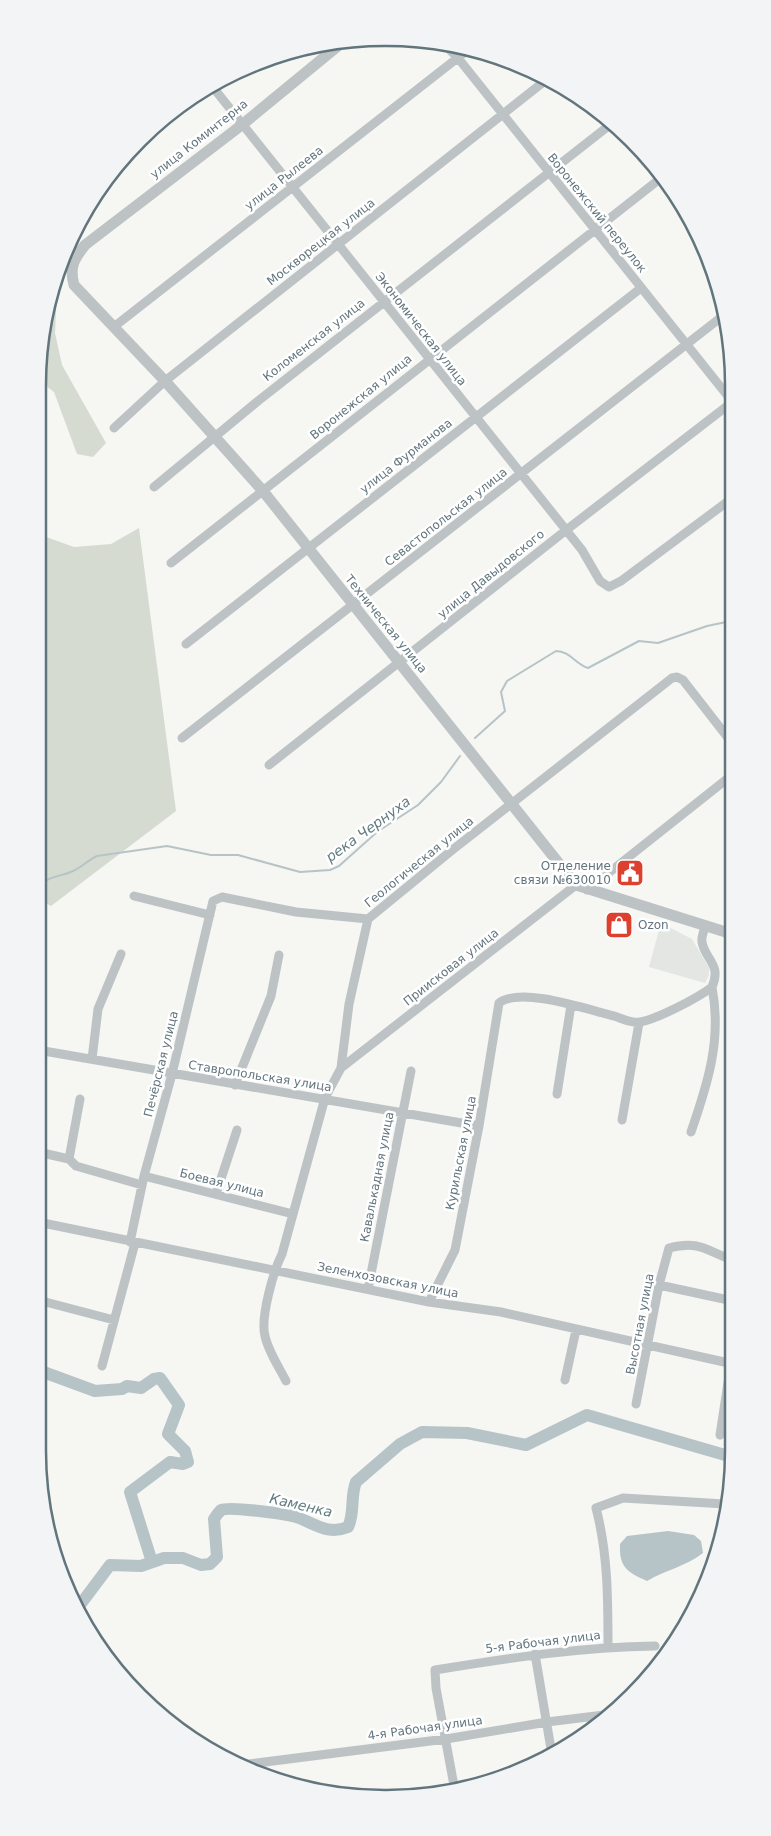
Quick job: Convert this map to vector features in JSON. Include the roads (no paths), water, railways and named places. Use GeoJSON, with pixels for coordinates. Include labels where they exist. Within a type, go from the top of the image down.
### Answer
{"type":"FeatureCollection","features":[{"type":"Feature","properties":{"kind":"street","name":"улица Коминтерна"},"geometry":{"type":"LineString","coordinates":[[73,260],[85,245],[113,222],[242,124],[332,51]]}},
{"type":"Feature","properties":{"kind":"street","name":"Воронежский переулок"},"geometry":{"type":"LineString","coordinates":[[453,53],[725,394]]}},
{"type":"Feature","properties":{"kind":"street","name":"улица Рылеева"},"geometry":{"type":"LineString","coordinates":[[115,326],[461,55]]}},
{"type":"Feature","properties":{"kind":"street","name":"Москворецкая улица"},"geometry":{"type":"LineString","coordinates":[[114,428],[165,381],[541,84]]}},
{"type":"Feature","properties":{"kind":"street","name":"Экономическая улица"},"geometry":{"type":"LineString","coordinates":[[217,92],[520,475],[582,550],[600,581],[609,587],[622,581],[725,504]]}},
{"type":"Feature","properties":{"kind":"street","name":"Коломенская улица"},"geometry":{"type":"LineString","coordinates":[[154,487],[384,301],[606,128]]}},
{"type":"Feature","properties":{"kind":"street","name":"Воронежская улица"},"geometry":{"type":"LineString","coordinates":[[171,563],[657,181]]}},
{"type":"Feature","properties":{"kind":"street","name":"Техническая улица"},"geometry":{"type":"LineString","coordinates":[[73,260],[71,274],[74,285],[115,326],[263,492],[399,663],[582,887]]}},
{"type":"Feature","properties":{"kind":"street","name":"улица Фурманова"},"geometry":{"type":"LineString","coordinates":[[186,644],[641,288]]}},
{"type":"Feature","properties":{"kind":"street","name":"Севастопольская улица"},"geometry":{"type":"LineString","coordinates":[[182,738],[718,320]]}},
{"type":"Feature","properties":{"kind":"street","name":"улица Давыдовского"},"geometry":{"type":"LineString","coordinates":[[269,765],[725,407]]}},
{"type":"Feature","properties":{"kind":"street","name":"Геологическая улица"},"geometry":{"type":"LineString","coordinates":[[286,1381],[264,1335],[264,1325],[274,1270],[282,1254],[326,1098],[341,1068],[349,1004],[368,919],[654,690],[677,677],[683,680],[725,734]]}},
{"type":"Feature","properties":{"kind":"street","name":"Приисковая улица"},"geometry":{"type":"LineString","coordinates":[[341,1068],[725,780]]}},
{"type":"Feature","properties":{"kind":"street"},"geometry":{"type":"LineString","coordinates":[[582,887],[725,932]]}},
{"type":"Feature","properties":{"kind":"street"},"geometry":{"type":"LineString","coordinates":[[134,896],[210,915]]}},
{"type":"Feature","properties":{"kind":"street","name":"Печёрская улица"},"geometry":{"type":"LineString","coordinates":[[102,1366],[133,1242],[143,1181],[172,1074],[213,901],[222,896],[296,912],[368,919]]}},
{"type":"Feature","properties":{"kind":"street"},"geometry":{"type":"LineString","coordinates":[[691,1132],[706,1088],[716,1036],[717,1012],[712,987],[715,971],[712,960],[702,941],[704,926]]}},
{"type":"Feature","properties":{"kind":"street"},"geometry":{"type":"LineString","coordinates":[[92,1059],[98,1009],[121,954]]}},
{"type":"Feature","properties":{"kind":"street"},"geometry":{"type":"LineString","coordinates":[[235,1085],[271,996],[279,955]]}},
{"type":"Feature","properties":{"kind":"street"},"geometry":{"type":"LineString","coordinates":[[556,1094],[572,1005],[639,1023],[698,998],[712,987]]}},
{"type":"Feature","properties":{"kind":"street","name":"Курильская улица"},"geometry":{"type":"LineString","coordinates":[[429,1302],[455,1250],[500,1004],[505,999],[513,998],[540,999],[572,1005]]}},
{"type":"Feature","properties":{"kind":"street"},"geometry":{"type":"LineString","coordinates":[[622,1120],[639,1023]]}},
{"type":"Feature","properties":{"kind":"street","name":"Ставропольская улица"},"geometry":{"type":"LineString","coordinates":[[46,1051],[235,1085],[326,1098],[479,1126]]}},
{"type":"Feature","properties":{"kind":"street","name":"Кавалькадная улица"},"geometry":{"type":"LineString","coordinates":[[368,1289],[411,1071]]}},
{"type":"Feature","properties":{"kind":"street"},"geometry":{"type":"LineString","coordinates":[[69,1159],[80,1099]]}},
{"type":"Feature","properties":{"kind":"street"},"geometry":{"type":"LineString","coordinates":[[216,1194],[237,1130]]}},
{"type":"Feature","properties":{"kind":"street","name":"Боевая улица"},"geometry":{"type":"LineString","coordinates":[[46,1154],[69,1159],[76,1166],[143,1181],[216,1194],[293,1214]]}},
{"type":"Feature","properties":{"kind":"street","name":"Зеленхозовская улица"},"geometry":{"type":"LineString","coordinates":[[46,1224],[429,1302],[501,1312],[725,1362]]}},
{"type":"Feature","properties":{"kind":"street","name":"Высотная улица"},"geometry":{"type":"LineString","coordinates":[[636,1404],[659,1285],[669,1248],[682,1245],[705,1247],[725,1256]]}},
{"type":"Feature","properties":{"kind":"street"},"geometry":{"type":"LineString","coordinates":[[659,1285],[725,1299]]}},
{"type":"Feature","properties":{"kind":"street"},"geometry":{"type":"LineString","coordinates":[[46,1302],[114,1320]]}},
{"type":"Feature","properties":{"kind":"street"},"geometry":{"type":"LineString","coordinates":[[565,1380],[576,1330]]}},
{"type":"Feature","properties":{"kind":"street"},"geometry":{"type":"LineString","coordinates":[[720,1435],[725,1405]]}},
{"type":"Feature","properties":{"kind":"street"},"geometry":{"type":"LineString","coordinates":[[608,1647],[607,1572],[602,1530],[596,1508],[623,1498],[720,1504]]}},
{"type":"Feature","properties":{"kind":"street","name":"5-я Рабочая улица"},"geometry":{"type":"LineString","coordinates":[[446,1739],[436,1688],[436,1670],[535,1654],[608,1647],[655,1646]]}},
{"type":"Feature","properties":{"kind":"street"},"geometry":{"type":"LineString","coordinates":[[535,1654],[551,1746]]}},
{"type":"Feature","properties":{"kind":"street","name":"4-я Рабочая улица"},"geometry":{"type":"LineString","coordinates":[[254,1763],[446,1739],[597,1716]]}},
{"type":"Feature","properties":{"kind":"street"},"geometry":{"type":"LineString","coordinates":[[446,1739],[454,1783]]}},
{"type":"Feature","properties":{"kind":"waterway","name":"река Чернуха"},"geometry":{"type":"LineString","coordinates":[[475,738],[505,711],[501,692],[507,681],[556,651],[569,655],[579,664],[588,668],[639,641],[658,643],[707,626],[725,622]]}},
{"type":"Feature","properties":{"kind":"waterway","name":"река Чернуха"},"geometry":{"type":"LineString","coordinates":[[46,881],[69,873],[97,856],[167,846],[211,855],[238,855],[300,872],[330,870],[339,866],[377,832],[418,805],[441,782],[460,756]]}},
{"type":"Feature","properties":{"kind":"waterway"},"geometry":{"type":"LineString","coordinates":[[46,1373],[95,1391],[122,1389],[127,1386],[141,1388],[154,1379],[160,1378],[179,1405],[168,1434],[185,1451],[188,1462],[183,1464],[170,1462],[130,1492],[152,1562]]}},
{"type":"Feature","properties":{"kind":"waterway","name":"Каменка"},"geometry":{"type":"LineString","coordinates":[[82,1603],[110,1565],[141,1566],[164,1558],[183,1558],[201,1565],[210,1564],[217,1557],[214,1519],[221,1510],[247,1510],[284,1514],[329,1530],[348,1527],[356,1482],[400,1444],[422,1432],[467,1433],[526,1445],[587,1415],[725,1455]]}},
{"type":"Feature","properties":{"kind":"place","name":"Отделение связи №630010"},"geometry":{"type":"Point","coordinates":[630,873]}},
{"type":"Feature","properties":{"kind":"place","name":"Ozon"},"geometry":{"type":"Point","coordinates":[619,925]}}]}
